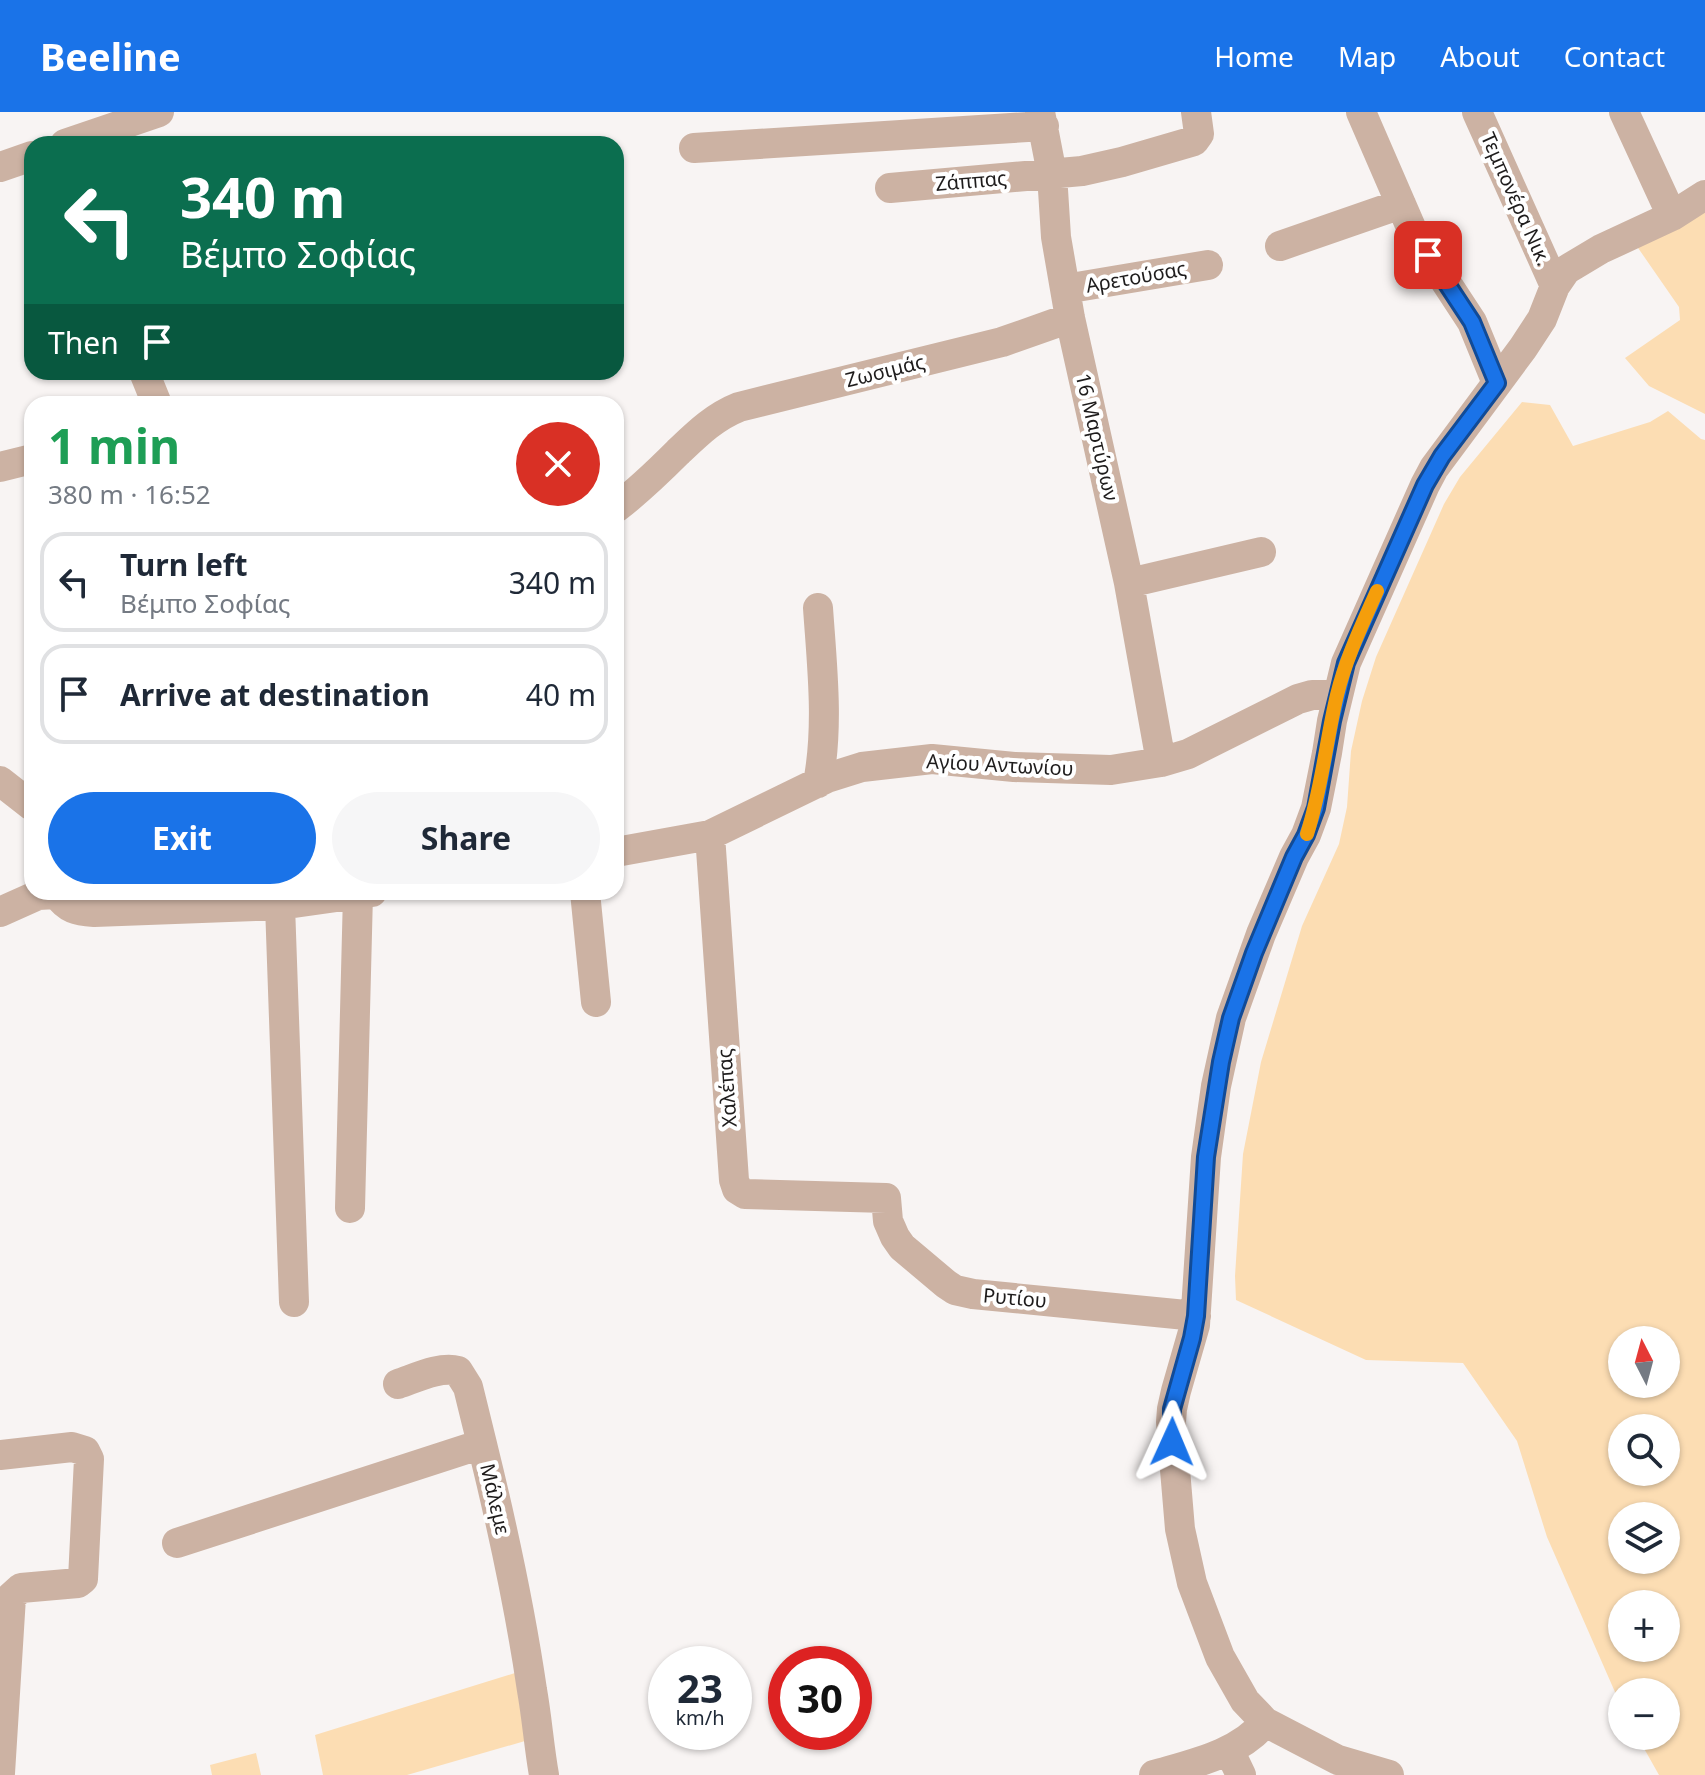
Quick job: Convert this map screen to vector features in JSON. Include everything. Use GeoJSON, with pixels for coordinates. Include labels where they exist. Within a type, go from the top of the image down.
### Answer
{"type":"FeatureCollection","features":[{"type":"Feature","properties":{"kind":"street"},"geometry":{"type":"LineString","coordinates":[[88,136],[159,112]]}},
{"type":"Feature","properties":{"kind":"street","name":"Ζάππας"},"geometry":{"type":"LineString","coordinates":[[890,188],[1102,167],[1194,141],[1199,134],[1196,112]]}},
{"type":"Feature","properties":{"kind":"street"},"geometry":{"type":"LineString","coordinates":[[1361,112],[1413,232],[1472,322],[1497,383]]}},
{"type":"Feature","properties":{"kind":"street","name":"Τεμπονέρα Νικ."},"geometry":{"type":"LineString","coordinates":[[1477,112],[1555,286]]}},
{"type":"Feature","properties":{"kind":"street"},"geometry":{"type":"LineString","coordinates":[[1624,112],[1672,216]]}},
{"type":"Feature","properties":{"kind":"street"},"geometry":{"type":"LineString","coordinates":[[694,148],[1042,119]]}},
{"type":"Feature","properties":{"kind":"street","name":"16 Μαρτύρων"},"geometry":{"type":"LineString","coordinates":[[1042,119],[1052,174],[1056,237],[1068,304],[1129,583],[1161,762]]}},
{"type":"Feature","properties":{"kind":"street"},"geometry":{"type":"LineString","coordinates":[[0,167],[24,159]]}},
{"type":"Feature","properties":{"kind":"street"},"geometry":{"type":"LineString","coordinates":[[1389,1775],[1338,1760],[1265,1722],[1245,1701],[1220,1657],[1192,1583],[1180,1529],[1173,1462],[1172,1409],[1196,1316],[1206,1157],[1221,1062],[1231,1018],[1256,947],[1316,808],[1337,695],[1351,649],[1425,485],[1442,456],[1542,319],[1555,286],[1570,265],[1672,216],[1705,195]]}},
{"type":"Feature","properties":{"kind":"street"},"geometry":{"type":"LineString","coordinates":[[1280,246],[1401,204]]}},
{"type":"Feature","properties":{"kind":"street","name":"Αρετούσας"},"geometry":{"type":"LineString","coordinates":[[1068,304],[1208,265]]}},
{"type":"Feature","properties":{"kind":"street","name":"Ζωσιμάς"},"geometry":{"type":"LineString","coordinates":[[624,502],[703,428],[724,413],[1002,342],[1068,304]]}},
{"type":"Feature","properties":{"kind":"street"},"geometry":{"type":"LineString","coordinates":[[0,467],[24,461]]}},
{"type":"Feature","properties":{"kind":"street"},"geometry":{"type":"LineString","coordinates":[[1129,583],[1261,552]]}},
{"type":"Feature","properties":{"kind":"street"},"geometry":{"type":"LineString","coordinates":[[818,608],[823,726],[823,758],[818,783]]}},
{"type":"Feature","properties":{"kind":"street","name":"Αγίου Αντωνίου"},"geometry":{"type":"LineString","coordinates":[[624,851],[710,835],[842,772],[862,767],[917,760],[952,760],[1014,767],[1129,768],[1188,754],[1298,699],[1312,695],[1337,695]]}},
{"type":"Feature","properties":{"kind":"street"},"geometry":{"type":"LineString","coordinates":[[0,781],[24,800]]}},
{"type":"Feature","properties":{"kind":"street","name":"Χαλέπας"},"geometry":{"type":"LineString","coordinates":[[710,835],[737,1189],[745,1194],[886,1198]]}},
{"type":"Feature","properties":{"kind":"street"},"geometry":{"type":"LineString","coordinates":[[0,912],[27,900]]}},
{"type":"Feature","properties":{"kind":"street"},"geometry":{"type":"LineString","coordinates":[[63,900],[75,910],[94,912],[280,905],[315,900]]}},
{"type":"Feature","properties":{"kind":"street"},"geometry":{"type":"LineString","coordinates":[[350,1208],[365,900]]}},
{"type":"Feature","properties":{"kind":"street"},"geometry":{"type":"LineString","coordinates":[[586,900],[596,1002]]}},
{"type":"Feature","properties":{"kind":"street"},"geometry":{"type":"LineString","coordinates":[[280,905],[294,1302]]}},
{"type":"Feature","properties":{"kind":"street","name":"Ρυτίου"},"geometry":{"type":"LineString","coordinates":[[886,1198],[888,1221],[902,1247],[955,1290],[1196,1316]]}},
{"type":"Feature","properties":{"kind":"street"},"geometry":{"type":"LineString","coordinates":[[398,1384],[440,1371],[458,1371],[468,1387],[482,1444]]}},
{"type":"Feature","properties":{"kind":"street","name":"Μάλεμε"},"geometry":{"type":"LineString","coordinates":[[177,1543],[482,1444],[522,1629],[544,1775]]}},
{"type":"Feature","properties":{"kind":"street"},"geometry":{"type":"LineString","coordinates":[[0,1455],[65,1448],[81,1448],[89,1455],[83,1579],[78,1583],[21,1588],[11,1597],[0,1773]]}},
{"type":"Feature","properties":{"kind":"street"},"geometry":{"type":"LineString","coordinates":[[1154,1775],[1235,1762],[1250,1737],[1265,1722]]}},
{"type":"Feature","properties":{"kind":"shaded area"},"geometry":{"type":"Polygon","coordinates":[[[1705,212],[1705,414],[1649,386],[1625,358],[1680,320],[1679,307],[1636,245],[1705,212]]]}},
{"type":"Feature","properties":{"kind":"shaded area"},"geometry":{"type":"Polygon","coordinates":[[[1522,402],[1550,405],[1573,446],[1650,422],[1668,411],[1705,440],[1705,1775],[1659,1775],[1645,1750],[1680,1750],[1680,1678],[1609,1678],[1547,1537],[1517,1441],[1463,1363],[1366,1360],[1236,1300],[1243,1154],[1261,1062],[1302,926],[1339,844],[1347,807],[1351,751],[1376,657],[1444,504],[1460,477],[1522,402]]]}},
{"type":"Feature","properties":{"kind":"shaded area"},"geometry":{"type":"Polygon","coordinates":[[[515,1673],[525,1741],[407,1775],[323,1775],[315,1735],[515,1673]]]}},
{"type":"Feature","properties":{"kind":"shaded area"},"geometry":{"type":"Polygon","coordinates":[[[256,1753],[261,1775],[212,1775],[210,1765],[256,1753]]]}},
{"type":"Feature","properties":{"kind":"slow traffic"},"geometry":{"type":"LineString","coordinates":[[1307,834],[1316,808],[1346,663],[1377,591]]}},
{"type":"Feature","properties":{"kind":"route"},"geometry":{"type":"LineString","coordinates":[[1172,1442],[1172,1409],[1196,1316],[1206,1157],[1216,1086],[1231,1018],[1261,934],[1316,808],[1337,695],[1351,649],[1425,485],[1442,456],[1497,383],[1472,322],[1428,255]]}}]}
